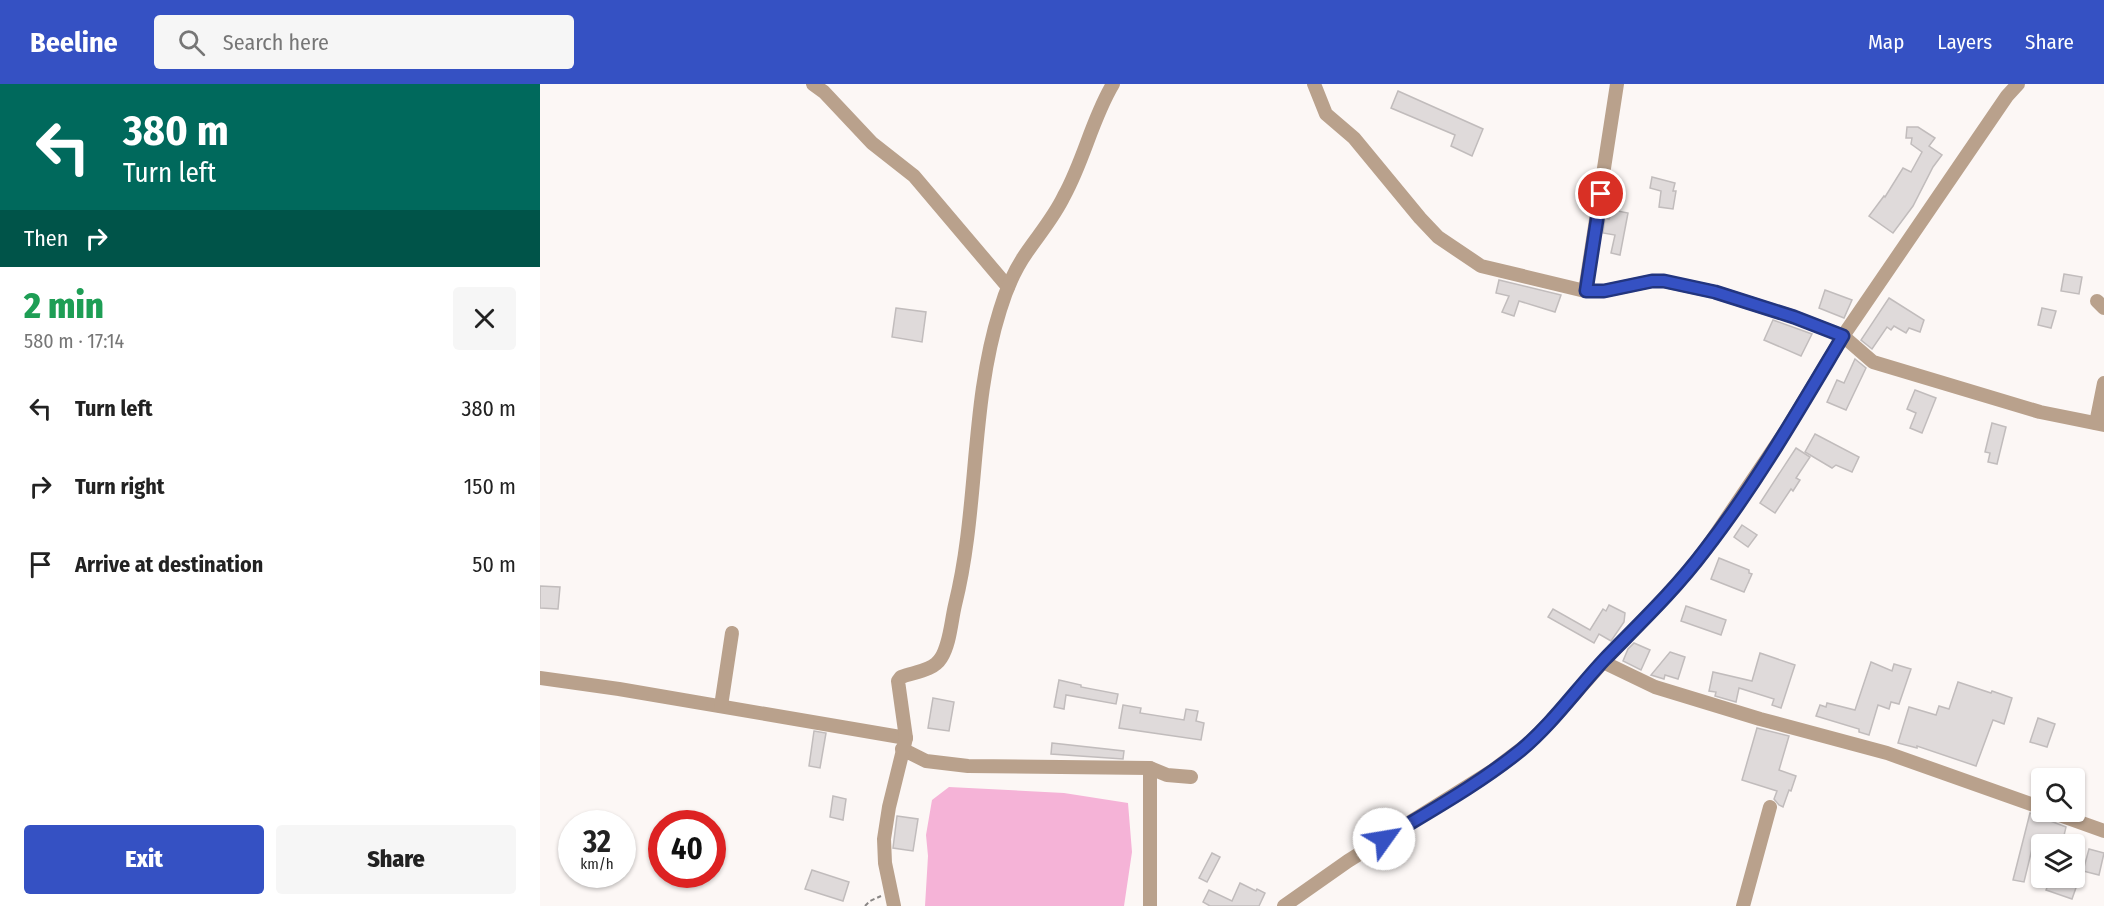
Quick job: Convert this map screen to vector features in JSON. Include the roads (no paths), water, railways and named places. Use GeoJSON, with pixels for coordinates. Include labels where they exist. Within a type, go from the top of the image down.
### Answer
{"type":"FeatureCollection","features":[{"type":"Feature","properties":{"kind":"street"},"geometry":{"type":"LineString","coordinates":[[813,84],[824,92],[872,143],[914,176],[1008,287]]}},
{"type":"Feature","properties":{"kind":"street"},"geometry":{"type":"LineString","coordinates":[[894,906],[885,863],[884,839],[904,743],[898,681],[901,677],[936,664],[943,653],[960,586],[991,345],[1008,287],[1026,254],[1050,222],[1065,195],[1095,121],[1113,84]]}},
{"type":"Feature","properties":{"kind":"street"},"geometry":{"type":"LineString","coordinates":[[1314,84],[1326,114],[1354,138],[1379,171],[1438,237],[1481,266],[1586,291],[1604,291],[1652,281],[1664,281],[1726,296],[1794,317],[1843,336],[1873,362],[2040,412],[2100,424],[2104,383]]}},
{"type":"Feature","properties":{"kind":"street"},"geometry":{"type":"LineString","coordinates":[[1586,291],[1617,84]]}},
{"type":"Feature","properties":{"kind":"street"},"geometry":{"type":"LineString","coordinates":[[1284,906],[1314,884],[1519,752],[1550,722],[1603,662],[1674,588],[1706,549],[1785,432],[1843,336],[2007,96],[2018,84]]}},
{"type":"Feature","properties":{"kind":"street"},"geometry":{"type":"LineString","coordinates":[[722,706],[732,633]]}},
{"type":"Feature","properties":{"kind":"street"},"geometry":{"type":"LineString","coordinates":[[1603,662],[1655,687],[1760,719],[1887,753],[2031,804]]}},
{"type":"Feature","properties":{"kind":"street"},"geometry":{"type":"LineString","coordinates":[[540,678],[722,706],[904,743],[926,761],[968,766],[1150,768],[1167,775],[1191,777]]}},
{"type":"Feature","properties":{"kind":"street"},"geometry":{"type":"LineString","coordinates":[[1150,768],[1150,906]]}},
{"type":"Feature","properties":{"kind":"street"},"geometry":{"type":"LineString","coordinates":[[1743,906],[1770,807]]}},
{"type":"Feature","properties":{"kind":"street"},"geometry":{"type":"LineString","coordinates":[[2079,822],[2104,831]]}}]}
